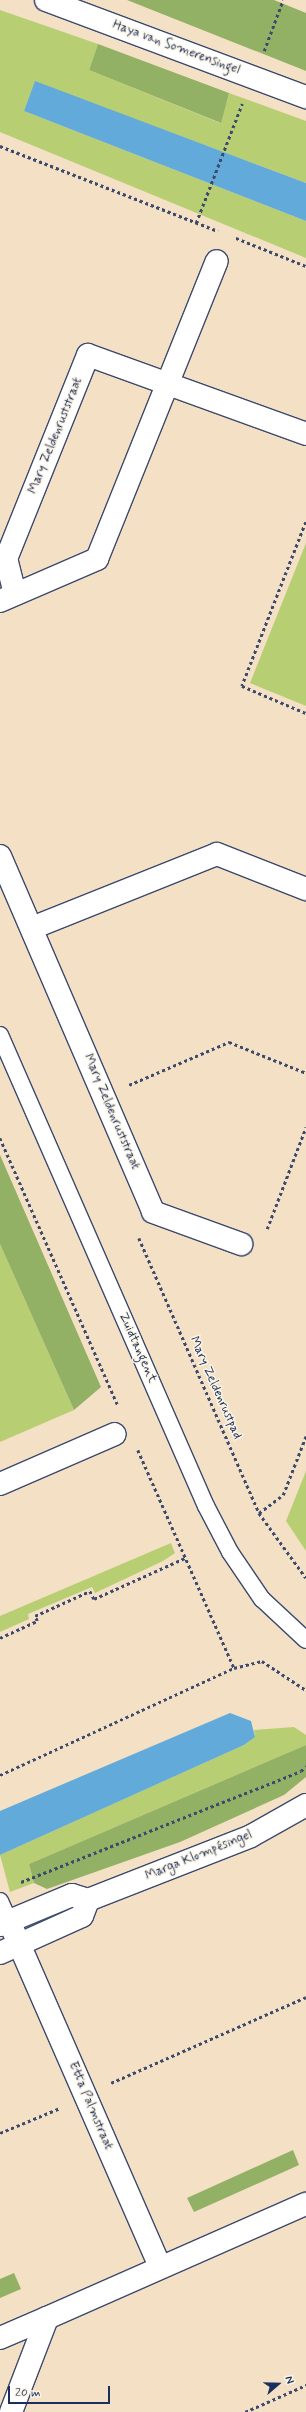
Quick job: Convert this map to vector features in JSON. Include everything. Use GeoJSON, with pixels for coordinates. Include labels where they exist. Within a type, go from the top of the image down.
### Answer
{"type":"FeatureCollection","features":[{"type":"Feature","properties":{"kind":"street","name":"Haya van Somerensingel"},"geometry":{"type":"LineString","coordinates":[[46,0],[306,97]]}},
{"type":"Feature","properties":{"kind":"street","name":"Mary Zeldenruststraat"},"geometry":{"type":"LineString","coordinates":[[217,260],[165,385],[97,559],[7,597],[6,559],[88,355],[165,385],[306,434]]}},
{"type":"Feature","properties":{"kind":"street"},"geometry":{"type":"LineString","coordinates":[[32,928],[217,854],[306,889]]}},
{"type":"Feature","properties":{"kind":"street","name":"Mary Zeldenruststraat"},"geometry":{"type":"LineString","coordinates":[[0,856],[154,1212],[241,1244]]}},
{"type":"Feature","properties":{"kind":"street"},"geometry":{"type":"LineString","coordinates":[[0,1484],[115,1434]]}},
{"type":"Feature","properties":{"kind":"street","name":"Marga Klompésingel"},"geometry":{"type":"LineString","coordinates":[[88,1900],[251,1836],[306,1805]]}},
{"type":"Feature","properties":{"kind":"street"},"geometry":{"type":"LineString","coordinates":[[0,1953],[82,1916],[88,1900],[72,1895],[4,1923]]}},
{"type":"Feature","properties":{"kind":"street","name":"Etta Palmstraat"},"geometry":{"type":"LineString","coordinates":[[4,1923],[20,1944],[160,2267]]}},
{"type":"Feature","properties":{"kind":"street"},"geometry":{"type":"LineString","coordinates":[[0,2338],[306,2204]]}},
{"type":"Feature","properties":{"kind":"street"},"geometry":{"type":"LineString","coordinates":[[11,2412],[47,2318]]}},
{"type":"Feature","properties":{"kind":"lane","name":"Zuidtangent"},"geometry":{"type":"LineString","coordinates":[[0,1035],[206,1506],[230,1552],[262,1599],[306,1640]]}},
{"type":"Feature","properties":{"kind":"lane"},"geometry":{"type":"LineString","coordinates":[[0,1901],[4,1923]]}},
{"type":"Feature","properties":{"kind":"path"},"geometry":{"type":"LineString","coordinates":[[196,223],[229,135]]}},
{"type":"Feature","properties":{"kind":"path"},"geometry":{"type":"LineString","coordinates":[[0,146],[222,232]]}},
{"type":"Feature","properties":{"kind":"path"},"geometry":{"type":"LineString","coordinates":[[228,235],[306,266]]}},
{"type":"Feature","properties":{"kind":"path"},"geometry":{"type":"LineString","coordinates":[[306,522],[242,686],[306,713]]}},
{"type":"Feature","properties":{"kind":"path"},"geometry":{"type":"LineString","coordinates":[[104,1095],[229,1042],[306,1073]]}},
{"type":"Feature","properties":{"kind":"path"},"geometry":{"type":"LineString","coordinates":[[241,1244],[258,1250],[306,1127]]}},
{"type":"Feature","properties":{"kind":"path","name":"Mary Zeldenrustpad"},"geometry":{"type":"LineString","coordinates":[[135,1230],[259,1513],[306,1578]]}},
{"type":"Feature","properties":{"kind":"path"},"geometry":{"type":"LineString","coordinates":[[259,1513],[283,1495],[306,1436]]}},
{"type":"Feature","properties":{"kind":"path"},"geometry":{"type":"LineString","coordinates":[[0,1638],[37,1621],[35,1616],[90,1591],[94,1599],[185,1558]]}},
{"type":"Feature","properties":{"kind":"path"},"geometry":{"type":"LineString","coordinates":[[0,1775],[234,1668]]}},
{"type":"Feature","properties":{"kind":"path"},"geometry":{"type":"LineString","coordinates":[[14,1885],[301,1771],[306,1766]]}},
{"type":"Feature","properties":{"kind":"path"},"geometry":{"type":"LineString","coordinates":[[0,2134],[306,1997]]}},
{"type":"Feature","properties":{"kind":"path"},"geometry":{"type":"LineString","coordinates":[[245,2412],[306,2385]]}},
{"type":"Feature","properties":{"kind":"green space"},"geometry":{"type":"Polygon","coordinates":[[[127,0],[274,0],[306,13],[306,71],[127,0]]]}},
{"type":"Feature","properties":{"kind":"green space"},"geometry":{"type":"Polygon","coordinates":[[[0,10],[98,44],[89,70],[220,123],[229,93],[306,121],[306,183],[35,82],[24,111],[306,221],[306,258],[0,132],[0,10]]]}},
{"type":"Feature","properties":{"kind":"green space"},"geometry":{"type":"Polygon","coordinates":[[[98,44],[229,93],[221,123],[89,70],[98,44]]]}},
{"type":"Feature","properties":{"kind":"green space"},"geometry":{"type":"Polygon","coordinates":[[[306,543],[306,706],[250,683],[306,543]]]}},
{"type":"Feature","properties":{"kind":"green space"},"geometry":{"type":"Polygon","coordinates":[[[0,1155],[101,1387],[74,1410],[0,1244],[0,1155]]]}},
{"type":"Feature","properties":{"kind":"green space"},"geometry":{"type":"Polygon","coordinates":[[[0,1244],[74,1410],[0,1442],[0,1244]]]}},
{"type":"Feature","properties":{"kind":"green space"},"geometry":{"type":"Polygon","coordinates":[[[306,1471],[306,1551],[286,1521],[306,1471]]]}},
{"type":"Feature","properties":{"kind":"green space"},"geometry":{"type":"Polygon","coordinates":[[[171,1543],[175,1553],[163,1561],[95,1593],[92,1587],[28,1614],[29,1619],[0,1632],[0,1616],[171,1543]]]}},
{"type":"Feature","properties":{"kind":"green space"},"geometry":{"type":"Polygon","coordinates":[[[294,1727],[306,1735],[306,1745],[29,1864],[34,1883],[10,1892],[0,1855],[244,1745],[255,1737],[254,1730],[294,1727]]]}},
{"type":"Feature","properties":{"kind":"green space"},"geometry":{"type":"Polygon","coordinates":[[[306,1745],[306,1777],[284,1795],[180,1842],[47,1889],[34,1883],[29,1864],[306,1745]]]}},
{"type":"Feature","properties":{"kind":"green space"},"geometry":{"type":"Polygon","coordinates":[[[293,2150],[299,2165],[194,2212],[187,2198],[293,2150]]]}},
{"type":"Feature","properties":{"kind":"green space"},"geometry":{"type":"Polygon","coordinates":[[[14,2273],[21,2289],[0,2298],[0,2279],[14,2273]]]}},
{"type":"Feature","properties":{"kind":"water"},"geometry":{"type":"Polygon","coordinates":[[[35,81],[306,183],[306,221],[24,111],[35,81]]]}},
{"type":"Feature","properties":{"kind":"water"},"geometry":{"type":"Polygon","coordinates":[[[230,1713],[251,1721],[255,1737],[244,1745],[0,1855],[0,1811],[230,1713]]]}}]}
